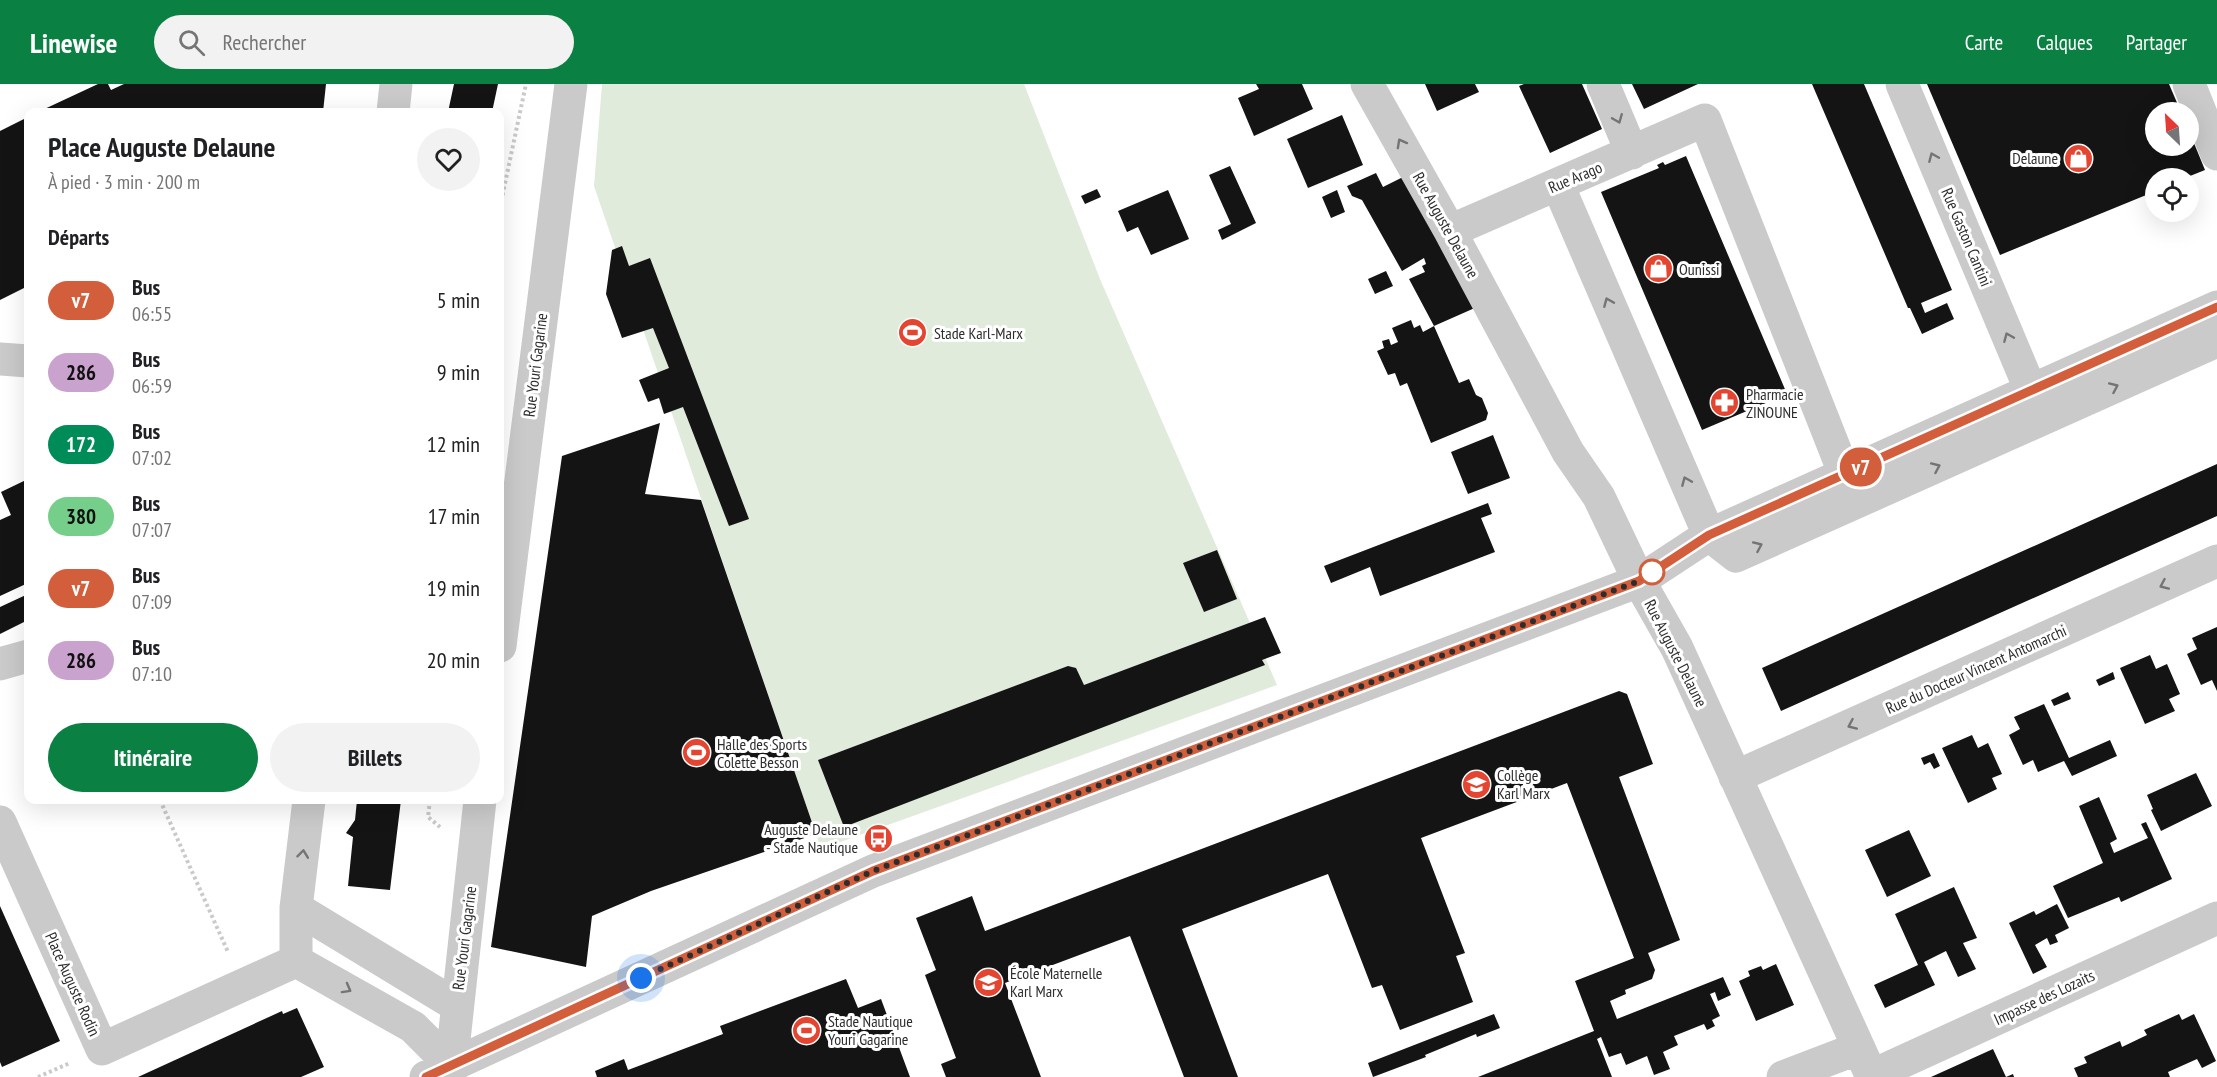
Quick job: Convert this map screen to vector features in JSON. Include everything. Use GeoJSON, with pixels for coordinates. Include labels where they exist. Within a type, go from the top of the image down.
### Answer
{"type":"FeatureCollection","features":[{"type":"Feature","properties":{"kind":"street"},"geometry":{"type":"LineString","coordinates":[[393,108],[396,84]]}},
{"type":"Feature","properties":{"kind":"street","name":"Rue Youri Gagarine"},"geometry":{"type":"LineString","coordinates":[[504,614],[571,84]]}},
{"type":"Feature","properties":{"kind":"street","name":"Rue Auguste Delaune"},"geometry":{"type":"LineString","coordinates":[[1367,84],[1450,231],[1568,452],[1599,497],[1639,581],[1677,648],[1867,1067]]}},
{"type":"Feature","properties":{"kind":"street"},"geometry":{"type":"LineString","coordinates":[[1603,84],[1632,153]]}},
{"type":"Feature","properties":{"kind":"street","name":"Rue Gaston Cantini"},"geometry":{"type":"LineString","coordinates":[[1902,84],[2031,391]]}},
{"type":"Feature","properties":{"kind":"street"},"geometry":{"type":"LineString","coordinates":[[2188,84],[2217,154]]}},
{"type":"Feature","properties":{"kind":"street","name":"Rue Arago"},"geometry":{"type":"LineString","coordinates":[[1450,231],[1705,120],[1845,475]]}},
{"type":"Feature","properties":{"kind":"street"},"geometry":{"type":"LineString","coordinates":[[1557,185],[1709,535],[1736,556],[2217,341]]}},
{"type":"Feature","properties":{"kind":"street"},"geometry":{"type":"LineString","coordinates":[[309,804],[296,908],[296,961],[413,1027],[442,1073],[873,871],[1639,581],[1709,535],[2217,307]]}},
{"type":"Feature","properties":{"kind":"street"},"geometry":{"type":"LineString","coordinates":[[0,359],[24,361]]}},
{"type":"Feature","properties":{"kind":"street","name":"Rue du Docteur Vincent Antomarchi"},"geometry":{"type":"LineString","coordinates":[[1735,777],[2217,561]]}},
{"type":"Feature","properties":{"kind":"street"},"geometry":{"type":"LineString","coordinates":[[0,664],[24,657]]}},
{"type":"Feature","properties":{"kind":"street","name":"Rue Youri Gagarine"},"geometry":{"type":"LineString","coordinates":[[442,1073],[456,1005],[480,804]]}},
{"type":"Feature","properties":{"kind":"street","name":"Place Auguste Rodin"},"geometry":{"type":"LineString","coordinates":[[0,822],[102,1049],[296,961]]}},
{"type":"Feature","properties":{"kind":"street"},"geometry":{"type":"LineString","coordinates":[[296,908],[456,1005]]}},
{"type":"Feature","properties":{"kind":"street","name":"Impasse des Lozaits"},"geometry":{"type":"LineString","coordinates":[[1783,1077],[1867,1067],[2217,918]]}},
{"type":"Feature","properties":{"kind":"path"},"geometry":{"type":"LineString","coordinates":[[504,188],[526,84]]}},
{"type":"Feature","properties":{"kind":"path"},"geometry":{"type":"LineString","coordinates":[[162,804],[242,985]]}},
{"type":"Feature","properties":{"kind":"green space","name":"Stade Karl-Marx"},"geometry":{"type":"Polygon","coordinates":[[[602,84],[1024,84],[1100,279],[1277,685],[821,849],[594,186],[602,84]]]}},
{"type":"Feature","properties":{"kind":"building"},"geometry":{"type":"Polygon","coordinates":[[[98,84],[108,84],[111,90],[124,84],[326,84],[323,108],[47,108],[98,84]]]}},
{"type":"Feature","properties":{"kind":"building"},"geometry":{"type":"Polygon","coordinates":[[[454,84],[498,84],[493,108],[449,108],[454,84]]]}},
{"type":"Feature","properties":{"kind":"building"},"geometry":{"type":"Polygon","coordinates":[[[1256,84],[1302,84],[1313,109],[1254,136],[1238,98],[1259,89],[1256,84]]]}},
{"type":"Feature","properties":{"kind":"building"},"geometry":{"type":"Polygon","coordinates":[[[1425,84],[1475,84],[1479,92],[1437,111],[1425,84]]]}},
{"type":"Feature","properties":{"kind":"building"},"geometry":{"type":"Polygon","coordinates":[[[1524,84],[1582,84],[1602,129],[1550,153],[1519,86],[1524,84]]]}},
{"type":"Feature","properties":{"kind":"building"},"geometry":{"type":"Polygon","coordinates":[[[1632,84],[1698,84],[1644,109],[1632,84]]]}},
{"type":"Feature","properties":{"kind":"building"},"geometry":{"type":"Polygon","coordinates":[[[1812,84],[1864,84],[1952,290],[1921,303],[1925,313],[1947,303],[1954,319],[1922,334],[1908,308],[1812,84]]]}},
{"type":"Feature","properties":{"kind":"building","name":"Delaune"},"geometry":{"type":"Polygon","coordinates":[[[1927,84],[2169,84],[2177,102],[2145,102],[2145,156],[2199,155],[2205,170],[2199,172],[2199,168],[2145,168],[2145,196],[2000,255],[1927,84]]]}},
{"type":"Feature","properties":{"kind":"building"},"geometry":{"type":"Polygon","coordinates":[[[1342,115],[1363,165],[1308,188],[1287,139],[1342,115]]]}},
{"type":"Feature","properties":{"kind":"building"},"geometry":{"type":"Polygon","coordinates":[[[24,119],[24,288],[0,300],[0,131],[24,119]]]}},
{"type":"Feature","properties":{"kind":"building"},"geometry":{"type":"Polygon","coordinates":[[[1686,156],[1787,394],[1702,430],[1601,192],[1659,168],[1657,165],[1663,162],[1665,165],[1686,156]]]}},
{"type":"Feature","properties":{"kind":"building"},"geometry":{"type":"Polygon","coordinates":[[[1230,166],[1256,223],[1222,240],[1218,230],[1231,224],[1209,175],[1230,166]]]}},
{"type":"Feature","properties":{"kind":"building"},"geometry":{"type":"Polygon","coordinates":[[[1376,173],[1383,187],[1403,177],[1477,307],[1434,326],[1409,279],[1425,272],[1422,266],[1426,264],[1424,258],[1402,271],[1362,200],[1352,196],[1347,186],[1376,173]]]}},
{"type":"Feature","properties":{"kind":"building"},"geometry":{"type":"Polygon","coordinates":[[[1097,189],[1101,197],[1085,204],[1081,196],[1097,189]]]}},
{"type":"Feature","properties":{"kind":"building"},"geometry":{"type":"Polygon","coordinates":[[[1168,190],[1189,239],[1151,255],[1138,227],[1127,232],[1118,211],[1168,190]]]}},
{"type":"Feature","properties":{"kind":"building"},"geometry":{"type":"Polygon","coordinates":[[[1337,190],[1345,212],[1331,218],[1322,197],[1337,190]]]}},
{"type":"Feature","properties":{"kind":"building"},"geometry":{"type":"Polygon","coordinates":[[[622,246],[629,266],[650,258],[749,519],[729,526],[683,407],[664,414],[659,398],[648,402],[639,380],[669,368],[653,328],[622,338],[606,294],[612,250],[622,246]]]}},
{"type":"Feature","properties":{"kind":"building"},"geometry":{"type":"Polygon","coordinates":[[[1386,271],[1393,286],[1375,294],[1368,279],[1386,271]]]}},
{"type":"Feature","properties":{"kind":"building"},"geometry":{"type":"Polygon","coordinates":[[[1411,320],[1414,328],[1420,325],[1423,332],[1434,326],[1459,383],[1469,379],[1476,395],[1482,398],[1488,413],[1486,420],[1431,443],[1407,383],[1400,386],[1395,373],[1388,375],[1377,351],[1384,348],[1382,341],[1389,339],[1391,345],[1398,342],[1392,328],[1411,320]]]}},
{"type":"Feature","properties":{"kind":"building"},"geometry":{"type":"Polygon","coordinates":[[[660,423],[645,494],[701,500],[816,834],[651,891],[592,916],[586,967],[491,947],[562,456],[660,423]]]}},
{"type":"Feature","properties":{"kind":"building"},"geometry":{"type":"Polygon","coordinates":[[[1493,435],[1510,478],[1468,494],[1451,452],[1493,435]]]}},
{"type":"Feature","properties":{"kind":"building"},"geometry":{"type":"Polygon","coordinates":[[[2217,464],[2217,516],[1781,711],[1762,668],[2217,464]]]}},
{"type":"Feature","properties":{"kind":"building"},"geometry":{"type":"Polygon","coordinates":[[[24,481],[24,585],[0,596],[0,520],[11,515],[1,492],[24,481]]]}},
{"type":"Feature","properties":{"kind":"building"},"geometry":{"type":"Polygon","coordinates":[[[1488,503],[1492,514],[1481,518],[1495,552],[1380,596],[1370,567],[1331,583],[1324,566],[1488,503]]]}},
{"type":"Feature","properties":{"kind":"building"},"geometry":{"type":"Polygon","coordinates":[[[1217,550],[1237,599],[1204,612],[1183,563],[1217,550]]]}},
{"type":"Feature","properties":{"kind":"building"},"geometry":{"type":"Polygon","coordinates":[[[24,596],[24,622],[0,634],[0,607],[24,596]]]}},
{"type":"Feature","properties":{"kind":"building"},"geometry":{"type":"Polygon","coordinates":[[[1265,617],[1281,653],[1262,660],[1265,665],[844,827],[818,760],[1068,666],[1076,668],[1084,685],[1265,617]]]}},
{"type":"Feature","properties":{"kind":"building"},"geometry":{"type":"Polygon","coordinates":[[[2217,627],[2217,691],[2212,680],[2201,685],[2187,654],[2197,649],[2192,638],[2217,627]]]}},
{"type":"Feature","properties":{"kind":"building"},"geometry":{"type":"Polygon","coordinates":[[[2150,655],[2156,669],[2167,664],[2180,694],[2169,699],[2175,711],[2145,724],[2120,668],[2150,655]]]}},
{"type":"Feature","properties":{"kind":"building"},"geometry":{"type":"Polygon","coordinates":[[[2113,672],[2115,679],[2099,686],[2096,680],[2113,672]]]}},
{"type":"Feature","properties":{"kind":"building"},"geometry":{"type":"Polygon","coordinates":[[[1619,691],[1627,694],[1653,764],[1619,777],[1680,940],[1648,953],[1655,970],[1652,979],[1625,990],[1626,994],[1610,1001],[1617,1019],[1723,977],[1731,995],[1718,1001],[1715,992],[1710,994],[1720,1016],[1712,1020],[1715,1026],[1707,1030],[1704,1024],[1674,1036],[1678,1045],[1663,1052],[1670,1069],[1654,1075],[1647,1056],[1626,1065],[1621,1053],[1609,1057],[1601,1037],[1597,1039],[1612,1077],[1478,1077],[1594,1031],[1575,981],[1634,958],[1567,783],[1421,838],[1465,953],[1456,956],[1473,1002],[1400,1030],[1382,985],[1372,988],[1328,874],[1182,929],[1238,1077],[1184,1077],[1130,936],[1005,983],[1041,1077],[946,1077],[941,1064],[956,1058],[925,975],[936,970],[916,918],[972,896],[985,931],[1619,691]]]}},
{"type":"Feature","properties":{"kind":"building"},"geometry":{"type":"Polygon","coordinates":[[[2068,692],[2071,699],[2054,706],[2051,700],[2068,692]]]}},
{"type":"Feature","properties":{"kind":"building"},"geometry":{"type":"Polygon","coordinates":[[[2044,704],[2069,758],[2110,740],[2117,756],[2072,776],[2064,761],[2038,772],[2033,760],[2023,765],[2009,735],[2020,729],[2014,717],[2044,704]]]}},
{"type":"Feature","properties":{"kind":"building"},"geometry":{"type":"Polygon","coordinates":[[[1972,735],[1978,748],[1988,743],[2002,774],[1992,778],[1997,789],[1968,803],[1942,748],[1972,735]]]}},
{"type":"Feature","properties":{"kind":"building"},"geometry":{"type":"Polygon","coordinates":[[[1934,753],[1940,766],[1934,769],[1930,762],[1924,765],[1921,758],[1934,753]]]}},
{"type":"Feature","properties":{"kind":"building"},"geometry":{"type":"Polygon","coordinates":[[[2196,773],[2212,806],[2161,831],[2147,795],[2196,773]]]}},
{"type":"Feature","properties":{"kind":"building"},"geometry":{"type":"Polygon","coordinates":[[[2099,797],[2117,839],[2110,843],[2114,853],[2148,838],[2141,824],[2146,822],[2172,879],[2121,902],[2119,897],[2068,918],[2053,886],[2103,863],[2079,806],[2099,797]]]}},
{"type":"Feature","properties":{"kind":"building"},"geometry":{"type":"Polygon","coordinates":[[[357,804],[401,804],[390,890],[348,886],[353,837],[346,833],[355,820],[357,804]]]}},
{"type":"Feature","properties":{"kind":"building"},"geometry":{"type":"Polygon","coordinates":[[[1909,830],[1931,876],[1887,897],[1865,850],[1909,830]]]}},
{"type":"Feature","properties":{"kind":"building"},"geometry":{"type":"Polygon","coordinates":[[[1954,887],[1977,938],[1963,943],[1976,969],[1958,977],[1946,951],[1924,962],[1935,985],[1885,1008],[1874,985],[1918,965],[1895,914],[1954,887]]]}},
{"type":"Feature","properties":{"kind":"building"},"geometry":{"type":"Polygon","coordinates":[[[2057,904],[2069,928],[2055,935],[2058,942],[2050,945],[2047,938],[2035,945],[2047,967],[2033,974],[2009,923],[2034,911],[2036,915],[2057,904]]]}},
{"type":"Feature","properties":{"kind":"building"},"geometry":{"type":"Polygon","coordinates":[[[0,906],[60,1041],[2,1067],[0,1062],[0,906]]]}},
{"type":"Feature","properties":{"kind":"building"},"geometry":{"type":"Polygon","coordinates":[[[1776,964],[1794,1005],[1756,1021],[1739,981],[1750,976],[1748,971],[1761,966],[1763,970],[1776,964]]]}},
{"type":"Feature","properties":{"kind":"building","name":"Stade Nautique Youri Gagarine"},"geometry":{"type":"Polygon","coordinates":[[[846,979],[858,1008],[881,999],[910,1077],[597,1077],[595,1071],[624,1059],[628,1070],[723,1034],[720,1026],[846,979]]]}},
{"type":"Feature","properties":{"kind":"building"},"geometry":{"type":"Polygon","coordinates":[[[297,1008],[324,1067],[301,1077],[138,1077],[282,1011],[283,1014],[297,1008]]]}},
{"type":"Feature","properties":{"kind":"building"},"geometry":{"type":"Polygon","coordinates":[[[1494,1014],[1500,1028],[1477,1037],[1476,1034],[1425,1055],[1426,1057],[1373,1077],[1368,1063],[1494,1014]]]}},
{"type":"Feature","properties":{"kind":"building"},"geometry":{"type":"Polygon","coordinates":[[[2179,1014],[2182,1020],[2194,1014],[2216,1061],[2202,1068],[2197,1059],[2168,1072],[2170,1077],[2078,1077],[2074,1068],[2087,1063],[2084,1057],[2120,1041],[2122,1047],[2147,1035],[2144,1030],[2179,1014]]]}},
{"type":"Feature","properties":{"kind":"building"},"geometry":{"type":"Polygon","coordinates":[[[1993,1049],[2006,1077],[1931,1077],[1993,1049]]]}},
{"type":"Feature","properties":{"kind":"bus line","name":"v7"},"geometry":{"type":"LineString","coordinates":[[426,1077],[873,871],[1639,581],[1709,535],[2217,307]]}},
{"type":"Feature","properties":{"kind":"place","name":"Delaune"},"geometry":{"type":"Point","coordinates":[2079,158]}},
{"type":"Feature","properties":{"kind":"place","name":"Ounissi"},"geometry":{"type":"Point","coordinates":[1658,269]}},
{"type":"Feature","properties":{"kind":"place","name":"Stade Karl-Marx"},"geometry":{"type":"Point","coordinates":[913,333]}},
{"type":"Feature","properties":{"kind":"place","name":"Pharmacie ZINOUNE"},"geometry":{"type":"Point","coordinates":[1725,403]}},
{"type":"Feature","properties":{"kind":"place","name":"Halle des Sports Colette Besson"},"geometry":{"type":"Point","coordinates":[696,753]}},
{"type":"Feature","properties":{"kind":"place","name":"Collège Karl Marx"},"geometry":{"type":"Point","coordinates":[1476,784]}},
{"type":"Feature","properties":{"kind":"place","name":"Auguste Delaune - Stade Nautique"},"geometry":{"type":"Point","coordinates":[879,838]}},
{"type":"Feature","properties":{"kind":"place","name":"École Maternelle Karl Marx"},"geometry":{"type":"Point","coordinates":[989,982]}},
{"type":"Feature","properties":{"kind":"place","name":"Stade Nautique Youri Gagarine"},"geometry":{"type":"Point","coordinates":[807,1030]}},
{"type":"Feature","properties":{"kind":"route"},"geometry":{"type":"LineString","coordinates":[[641,978],[873,871],[1639,581],[1656,570],[1652,572]]}}]}
